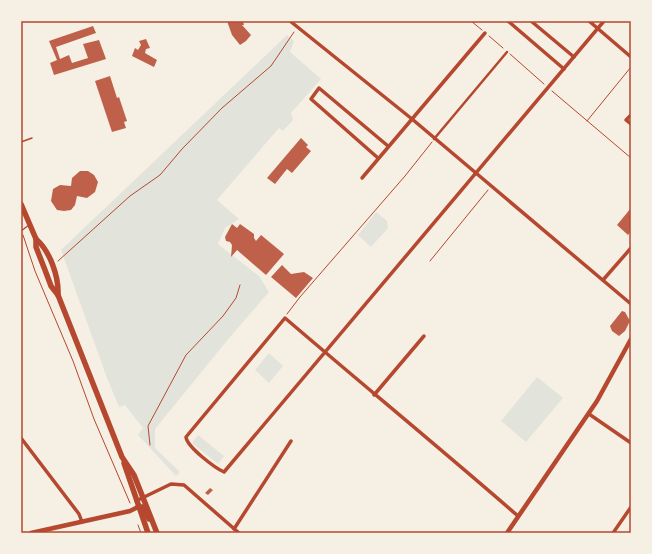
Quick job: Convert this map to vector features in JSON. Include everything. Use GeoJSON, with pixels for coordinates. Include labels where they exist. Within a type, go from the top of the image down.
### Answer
{"type":"FeatureCollection","features":[{"type":"Feature","properties":{"kind":"main road"},"geometry":{"type":"LineString","coordinates":[[21,204],[36,239],[42,244],[51,264],[58,284],[58,295],[122,457],[133,502],[138,507],[148,533]]}},
{"type":"Feature","properties":{"kind":"main road"},"geometry":{"type":"LineString","coordinates":[[122,457],[134,475],[157,533]]}},
{"type":"Feature","properties":{"kind":"main road"},"geometry":{"type":"LineString","coordinates":[[138,507],[146,504]]}},
{"type":"Feature","properties":{"kind":"main road"},"geometry":{"type":"LineString","coordinates":[[138,507],[143,507],[157,533]]}},
{"type":"Feature","properties":{"kind":"street"},"geometry":{"type":"LineString","coordinates":[[290,21],[412,119],[631,304]]}},
{"type":"Feature","properties":{"kind":"street"},"geometry":{"type":"LineString","coordinates":[[508,21],[564,69]]}},
{"type":"Feature","properties":{"kind":"street"},"geometry":{"type":"LineString","coordinates":[[531,21],[574,57]]}},
{"type":"Feature","properties":{"kind":"street"},"geometry":{"type":"LineString","coordinates":[[589,21],[631,57]]}},
{"type":"Feature","properties":{"kind":"street"},"geometry":{"type":"LineString","coordinates":[[518,516],[463,467],[374,395],[325,353],[285,318],[186,437],[189,445],[218,469],[224,472],[325,353],[442,213],[476,174],[604,21]]}},
{"type":"Feature","properties":{"kind":"street"},"geometry":{"type":"LineString","coordinates":[[362,178],[485,33]]}},
{"type":"Feature","properties":{"kind":"street"},"geometry":{"type":"LineString","coordinates":[[434,139],[507,52]]}},
{"type":"Feature","properties":{"kind":"street"},"geometry":{"type":"LineString","coordinates":[[378,158],[311,99],[319,88],[388,146]]}},
{"type":"Feature","properties":{"kind":"street"},"geometry":{"type":"LineString","coordinates":[[631,115],[626,120],[631,124]]}},
{"type":"Feature","properties":{"kind":"street"},"geometry":{"type":"LineString","coordinates":[[603,280],[631,248]]}},
{"type":"Feature","properties":{"kind":"street"},"geometry":{"type":"LineString","coordinates":[[374,395],[424,336]]}},
{"type":"Feature","properties":{"kind":"street"},"geometry":{"type":"LineString","coordinates":[[507,533],[604,389],[631,339]]}},
{"type":"Feature","properties":{"kind":"street"},"geometry":{"type":"LineString","coordinates":[[588,414],[631,442]]}},
{"type":"Feature","properties":{"kind":"street"},"geometry":{"type":"LineString","coordinates":[[21,438],[79,514],[82,522]]}},
{"type":"Feature","properties":{"kind":"street"},"geometry":{"type":"LineString","coordinates":[[234,529],[291,441]]}},
{"type":"Feature","properties":{"kind":"street"},"geometry":{"type":"LineString","coordinates":[[133,502],[172,484],[184,485],[239,533]]}},
{"type":"Feature","properties":{"kind":"street"},"geometry":{"type":"LineString","coordinates":[[31,533],[130,511],[138,507]]}},
{"type":"Feature","properties":{"kind":"street"},"geometry":{"type":"LineString","coordinates":[[613,533],[631,507]]}},
{"type":"Feature","properties":{"kind":"lane"},"geometry":{"type":"LineString","coordinates":[[21,142],[32,138]]}},
{"type":"Feature","properties":{"kind":"lane"},"geometry":{"type":"LineString","coordinates":[[21,231],[30,224]]}},
{"type":"Feature","properties":{"kind":"path"},"geometry":{"type":"LineString","coordinates":[[54,263],[60,260],[130,196],[160,175],[182,148],[217,113],[271,66],[296,30]]}},
{"type":"Feature","properties":{"kind":"path"},"geometry":{"type":"LineString","coordinates":[[587,122],[631,67]]}},
{"type":"Feature","properties":{"kind":"path"},"geometry":{"type":"LineString","coordinates":[[548,88],[631,158]]}},
{"type":"Feature","properties":{"kind":"path"},"geometry":{"type":"LineString","coordinates":[[285,318],[300,297],[405,176],[434,139]]}},
{"type":"Feature","properties":{"kind":"path"},"geometry":{"type":"LineString","coordinates":[[430,261],[491,186]]}},
{"type":"Feature","properties":{"kind":"path"},"geometry":{"type":"LineString","coordinates":[[21,231],[94,419],[133,502]]}},
{"type":"Feature","properties":{"kind":"path"},"geometry":{"type":"LineString","coordinates":[[150,445],[148,426],[186,355],[223,316],[236,298],[240,285]]}},
{"type":"Feature","properties":{"kind":"shaded area"},"geometry":{"type":"Polygon","coordinates":[[[287,35],[294,41],[290,52],[321,79],[291,113],[293,120],[283,131],[279,128],[217,200],[239,219],[225,228],[218,244],[259,276],[269,292],[155,429],[155,448],[180,472],[176,476],[138,435],[143,428],[125,405],[119,407],[107,378],[61,250],[287,35]]]}},
{"type":"Feature","properties":{"kind":"shaded area"},"geometry":{"type":"Polygon","coordinates":[[[376,212],[387,221],[388,228],[371,247],[358,235],[376,212]]]}},
{"type":"Feature","properties":{"kind":"shaded area"},"geometry":{"type":"Polygon","coordinates":[[[269,353],[283,366],[269,383],[255,370],[269,353]]]}},
{"type":"Feature","properties":{"kind":"shaded area"},"geometry":{"type":"Polygon","coordinates":[[[537,377],[563,398],[526,442],[501,421],[537,377]]]}},
{"type":"Feature","properties":{"kind":"shaded area"},"geometry":{"type":"Polygon","coordinates":[[[198,435],[224,456],[218,464],[192,443],[198,435]]]}},
{"type":"Feature","properties":{"kind":"building"},"geometry":{"type":"Polygon","coordinates":[[[227,21],[243,21],[244,25],[242,25],[251,35],[240,45],[232,35],[227,21]]]}},
{"type":"Feature","properties":{"kind":"building"},"geometry":{"type":"Polygon","coordinates":[[[93,26],[96,33],[56,47],[60,59],[69,55],[72,63],[88,58],[83,44],[99,40],[106,59],[54,75],[50,63],[57,60],[49,41],[93,26]]]}},
{"type":"Feature","properties":{"kind":"building"},"geometry":{"type":"Polygon","coordinates":[[[146,39],[150,48],[146,49],[145,53],[157,60],[154,67],[132,56],[135,48],[138,50],[141,45],[139,41],[146,39]]]}},
{"type":"Feature","properties":{"kind":"building"},"geometry":{"type":"Polygon","coordinates":[[[110,76],[117,98],[119,97],[127,121],[124,122],[126,128],[112,132],[95,81],[110,76]]]}},
{"type":"Feature","properties":{"kind":"building"},"geometry":{"type":"Polygon","coordinates":[[[301,138],[308,145],[306,147],[311,151],[292,173],[287,169],[275,184],[267,178],[301,138]]]}},
{"type":"Feature","properties":{"kind":"building"},"geometry":{"type":"Polygon","coordinates":[[[80,171],[88,171],[94,175],[98,182],[95,192],[87,198],[77,196],[75,205],[71,210],[57,210],[51,201],[53,189],[60,185],[71,186],[72,178],[80,171]]]}},
{"type":"Feature","properties":{"kind":"building"},"geometry":{"type":"Polygon","coordinates":[[[631,208],[631,231],[628,235],[617,225],[631,208]]]}},
{"type":"Feature","properties":{"kind":"building"},"geometry":{"type":"Polygon","coordinates":[[[232,224],[237,228],[240,224],[254,234],[256,241],[261,235],[284,254],[266,275],[237,250],[231,257],[232,245],[230,242],[226,241],[225,237],[232,224]]]}},
{"type":"Feature","properties":{"kind":"building"},"geometry":{"type":"Polygon","coordinates":[[[282,265],[291,274],[304,272],[313,278],[296,298],[271,277],[282,265]]]}},
{"type":"Feature","properties":{"kind":"building"},"geometry":{"type":"Polygon","coordinates":[[[622,311],[625,312],[630,321],[625,331],[619,336],[612,331],[610,326],[622,311]]]}},
{"type":"Feature","properties":{"kind":"building"},"geometry":{"type":"Polygon","coordinates":[[[210,488],[213,490],[208,495],[205,493],[210,488]]]}}]}
